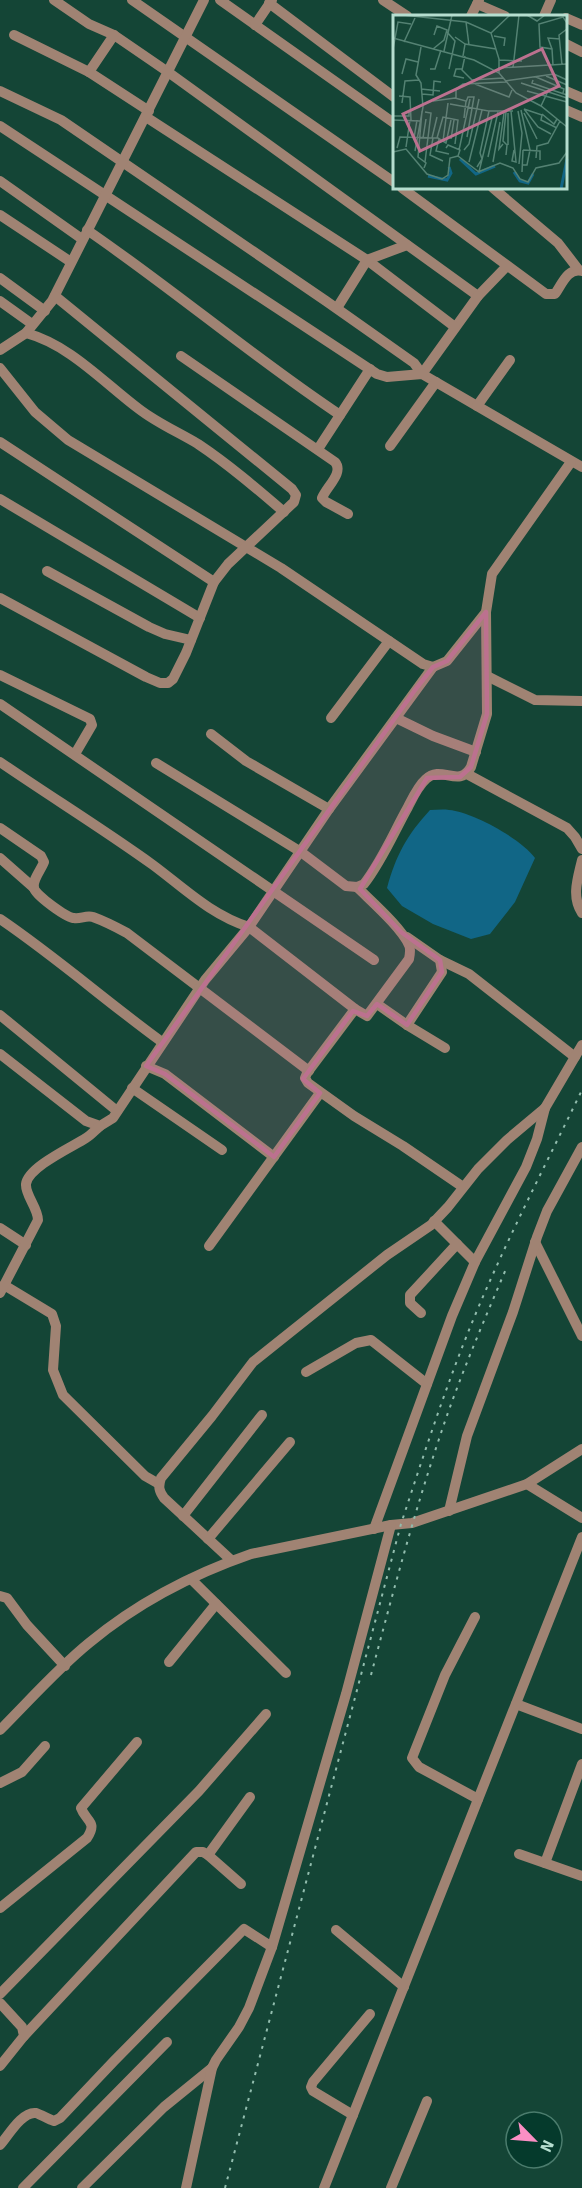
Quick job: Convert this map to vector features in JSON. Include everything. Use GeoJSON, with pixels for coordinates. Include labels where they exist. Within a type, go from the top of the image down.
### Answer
{"type":"FeatureCollection","features":[{"type":"Feature","properties":{"kind":"street"},"geometry":{"type":"LineString","coordinates":[[54,0],[89,24],[114,35],[168,72],[478,296]]}},
{"type":"Feature","properties":{"kind":"street"},"geometry":{"type":"LineString","coordinates":[[132,0],[393,177]]}},
{"type":"Feature","properties":{"kind":"street"},"geometry":{"type":"LineString","coordinates":[[0,350],[29,328],[55,296],[204,0]]}},
{"type":"Feature","properties":{"kind":"street"},"geometry":{"type":"LineString","coordinates":[[220,0],[393,122]]}},
{"type":"Feature","properties":{"kind":"street"},"geometry":{"type":"LineString","coordinates":[[383,0],[406,15]]}},
{"type":"Feature","properties":{"kind":"street"},"geometry":{"type":"LineString","coordinates":[[255,25],[271,2],[393,97]]}},
{"type":"Feature","properties":{"kind":"street"},"geometry":{"type":"LineString","coordinates":[[478,2],[503,15]]}},
{"type":"Feature","properties":{"kind":"street"},"geometry":{"type":"LineString","coordinates":[[567,18],[582,25]]}},
{"type":"Feature","properties":{"kind":"street"},"geometry":{"type":"LineString","coordinates":[[14,35],[89,72],[147,114],[367,260],[455,327]]}},
{"type":"Feature","properties":{"kind":"street"},"geometry":{"type":"LineString","coordinates":[[89,72],[114,35]]}},
{"type":"Feature","properties":{"kind":"street"},"geometry":{"type":"LineString","coordinates":[[567,44],[582,52]]}},
{"type":"Feature","properties":{"kind":"street"},"geometry":{"type":"LineString","coordinates":[[0,91],[61,120],[336,308],[414,363],[422,374],[582,467]]}},
{"type":"Feature","properties":{"kind":"street"},"geometry":{"type":"LineString","coordinates":[[567,91],[582,98]]}},
{"type":"Feature","properties":{"kind":"street"},"geometry":{"type":"LineString","coordinates":[[567,110],[582,117]]}},
{"type":"Feature","properties":{"kind":"street"},"geometry":{"type":"LineString","coordinates":[[0,126],[370,369],[387,376],[422,374]]}},
{"type":"Feature","properties":{"kind":"street"},"geometry":{"type":"LineString","coordinates":[[0,181],[125,256],[340,416]]}},
{"type":"Feature","properties":{"kind":"street"},"geometry":{"type":"LineString","coordinates":[[403,189],[507,266],[551,295],[555,294],[572,271],[580,270]]}},
{"type":"Feature","properties":{"kind":"street"},"geometry":{"type":"LineString","coordinates":[[494,189],[558,243],[580,270]]}},
{"type":"Feature","properties":{"kind":"street"},"geometry":{"type":"LineString","coordinates":[[0,215],[71,262]]}},
{"type":"Feature","properties":{"kind":"street"},"geometry":{"type":"LineString","coordinates":[[336,308],[367,260],[407,245]]}},
{"type":"Feature","properties":{"kind":"street"},"geometry":{"type":"LineString","coordinates":[[422,374],[478,296],[507,266]]}},
{"type":"Feature","properties":{"kind":"street"},"geometry":{"type":"LineString","coordinates":[[0,278],[45,311]]}},
{"type":"Feature","properties":{"kind":"street"},"geometry":{"type":"LineString","coordinates":[[0,598],[160,683],[168,683],[173,679],[191,640],[214,582],[245,548],[294,502],[296,495],[292,489],[55,296]]}},
{"type":"Feature","properties":{"kind":"street"},"geometry":{"type":"LineString","coordinates":[[0,301],[39,336],[64,350],[141,411],[199,445],[245,478],[284,512]]}},
{"type":"Feature","properties":{"kind":"street"},"geometry":{"type":"LineString","coordinates":[[181,356],[338,466],[339,471],[322,498],[348,514]]}},
{"type":"Feature","properties":{"kind":"street"},"geometry":{"type":"LineString","coordinates":[[477,406],[510,360]]}},
{"type":"Feature","properties":{"kind":"street"},"geometry":{"type":"LineString","coordinates":[[0,368],[35,412],[68,440],[281,568],[423,664],[433,667]]}},
{"type":"Feature","properties":{"kind":"street"},"geometry":{"type":"LineString","coordinates":[[318,450],[370,369]]}},
{"type":"Feature","properties":{"kind":"street"},"geometry":{"type":"LineString","coordinates":[[390,446],[436,382]]}},
{"type":"Feature","properties":{"kind":"street"},"geometry":{"type":"LineString","coordinates":[[0,442],[214,582]]}},
{"type":"Feature","properties":{"kind":"street"},"geometry":{"type":"LineString","coordinates":[[156,763],[301,852],[346,886],[357,887],[364,884],[413,797],[427,778],[433,774],[460,777],[467,774],[487,714],[486,612],[492,574],[571,462]]}},
{"type":"Feature","properties":{"kind":"street"},"geometry":{"type":"LineString","coordinates":[[0,499],[200,618]]}},
{"type":"Feature","properties":{"kind":"street"},"geometry":{"type":"LineString","coordinates":[[47,570],[149,627],[165,634],[191,640]]}},
{"type":"Feature","properties":{"kind":"street"},"geometry":{"type":"LineString","coordinates":[[159,1484],[136,1468],[63,1395],[53,1370],[57,1326],[55,1318],[47,1310],[3,1282],[26,1245],[38,1220],[26,1185],[28,1180],[48,1160],[86,1138],[107,1123],[117,1111],[199,989],[249,927],[329,809],[433,667],[447,661],[486,612]]}},
{"type":"Feature","properties":{"kind":"street"},"geometry":{"type":"LineString","coordinates":[[331,718],[389,641]]}},
{"type":"Feature","properties":{"kind":"street"},"geometry":{"type":"LineString","coordinates":[[0,675],[90,718],[92,726],[75,754]]}},
{"type":"Feature","properties":{"kind":"street"},"geometry":{"type":"LineString","coordinates":[[488,676],[535,700],[582,701]]}},
{"type":"Feature","properties":{"kind":"street"},"geometry":{"type":"LineString","coordinates":[[0,704],[374,960]]}},
{"type":"Feature","properties":{"kind":"street"},"geometry":{"type":"LineString","coordinates":[[396,718],[433,736],[476,752]]}},
{"type":"Feature","properties":{"kind":"street"},"geometry":{"type":"LineString","coordinates":[[211,734],[246,761],[329,809]]}},
{"type":"Feature","properties":{"kind":"street"},"geometry":{"type":"LineString","coordinates":[[0,762],[154,866],[214,912],[234,923],[249,927],[367,1016],[409,959],[410,945],[401,932],[357,887]]}},
{"type":"Feature","properties":{"kind":"street"},"geometry":{"type":"LineString","coordinates":[[467,774],[567,828],[582,848]]}},
{"type":"Feature","properties":{"kind":"street"},"geometry":{"type":"LineString","coordinates":[[0,828],[41,856],[44,862],[35,880],[34,888]]}},
{"type":"Feature","properties":{"kind":"street"},"geometry":{"type":"LineString","coordinates":[[0,858],[34,888],[37,894],[67,916],[95,918],[126,933],[309,1071]]}},
{"type":"Feature","properties":{"kind":"street"},"geometry":{"type":"LineString","coordinates":[[582,860],[575,891],[582,913]]}},
{"type":"Feature","properties":{"kind":"street"},"geometry":{"type":"LineString","coordinates":[[0,919],[42,948],[114,1007],[162,1042]]}},
{"type":"Feature","properties":{"kind":"street"},"geometry":{"type":"LineString","coordinates":[[401,932],[440,960],[469,974],[575,1057]]}},
{"type":"Feature","properties":{"kind":"street"},"geometry":{"type":"LineString","coordinates":[[407,1025],[442,972],[440,960]]}},
{"type":"Feature","properties":{"kind":"street"},"geometry":{"type":"LineString","coordinates":[[377,1004],[445,1048]]}},
{"type":"Feature","properties":{"kind":"street"},"geometry":{"type":"LineString","coordinates":[[355,1009],[305,1078],[320,1093],[463,1187]]}},
{"type":"Feature","properties":{"kind":"street"},"geometry":{"type":"LineString","coordinates":[[0,1015],[117,1111]]}},
{"type":"Feature","properties":{"kind":"street"},"geometry":{"type":"LineString","coordinates":[[374,1529],[452,1316],[476,1262],[526,1167],[545,1108],[582,1045]]}},
{"type":"Feature","properties":{"kind":"street"},"geometry":{"type":"LineString","coordinates":[[0,1054],[86,1121],[100,1126]]}},
{"type":"Feature","properties":{"kind":"street"},"geometry":{"type":"LineString","coordinates":[[146,1066],[165,1074],[274,1157]]}},
{"type":"Feature","properties":{"kind":"street"},"geometry":{"type":"LineString","coordinates":[[132,1088],[222,1150]]}},
{"type":"Feature","properties":{"kind":"street"},"geometry":{"type":"LineString","coordinates":[[209,1246],[320,1093]]}},
{"type":"Feature","properties":{"kind":"street"},"geometry":{"type":"LineString","coordinates":[[231,1560],[164,1498],[159,1492],[161,1478],[253,1362],[434,1221],[507,1140],[545,1108]]}},
{"type":"Feature","properties":{"kind":"street"},"geometry":{"type":"LineString","coordinates":[[449,1511],[468,1436],[513,1312],[535,1242],[547,1211],[582,1146]]}},
{"type":"Feature","properties":{"kind":"street"},"geometry":{"type":"LineString","coordinates":[[434,1221],[476,1262]]}},
{"type":"Feature","properties":{"kind":"street"},"geometry":{"type":"LineString","coordinates":[[0,1228],[26,1245]]}},
{"type":"Feature","properties":{"kind":"street"},"geometry":{"type":"LineString","coordinates":[[535,1242],[582,1336]]}},
{"type":"Feature","properties":{"kind":"street"},"geometry":{"type":"LineString","coordinates":[[421,1313],[410,1303],[410,1295],[457,1244]]}},
{"type":"Feature","properties":{"kind":"street"},"geometry":{"type":"LineString","coordinates":[[574,1322],[582,1313]]}},
{"type":"Feature","properties":{"kind":"street"},"geometry":{"type":"LineString","coordinates":[[306,1372],[356,1343],[371,1340],[427,1384]]}},
{"type":"Feature","properties":{"kind":"street"},"geometry":{"type":"LineString","coordinates":[[183,1516],[262,1415]]}},
{"type":"Feature","properties":{"kind":"street"},"geometry":{"type":"LineString","coordinates":[[208,1539],[290,1442]]}},
{"type":"Feature","properties":{"kind":"street"},"geometry":{"type":"LineString","coordinates":[[0,1730],[86,1645],[120,1619],[164,1592],[231,1560],[250,1554],[412,1523],[449,1511],[527,1484],[582,1449]]}},
{"type":"Feature","properties":{"kind":"street"},"geometry":{"type":"LineString","coordinates":[[527,1484],[582,1518]]}},
{"type":"Feature","properties":{"kind":"street"},"geometry":{"type":"LineString","coordinates":[[186,2188],[212,2068],[249,2008],[272,1947],[346,1694],[391,1526]]}},
{"type":"Feature","properties":{"kind":"street"},"geometry":{"type":"LineString","coordinates":[[324,2188],[582,1537]]}},
{"type":"Feature","properties":{"kind":"street"},"geometry":{"type":"LineString","coordinates":[[191,1580],[286,1673]]}},
{"type":"Feature","properties":{"kind":"street"},"geometry":{"type":"LineString","coordinates":[[0,1596],[8,1598],[27,1625],[65,1666]]}},
{"type":"Feature","properties":{"kind":"street"},"geometry":{"type":"LineString","coordinates":[[169,1662],[216,1604]]}},
{"type":"Feature","properties":{"kind":"street"},"geometry":{"type":"LineString","coordinates":[[474,1617],[445,1675],[412,1758],[419,1767],[478,1799]]}},
{"type":"Feature","properties":{"kind":"street"},"geometry":{"type":"LineString","coordinates":[[516,1704],[582,1729]]}},
{"type":"Feature","properties":{"kind":"street"},"geometry":{"type":"LineString","coordinates":[[0,1994],[199,1791],[266,1714]]}},
{"type":"Feature","properties":{"kind":"street"},"geometry":{"type":"LineString","coordinates":[[0,1908],[87,1838],[92,1826],[81,1808],[137,1742]]}},
{"type":"Feature","properties":{"kind":"street"},"geometry":{"type":"LineString","coordinates":[[0,1783],[22,1772],[45,1746]]}},
{"type":"Feature","properties":{"kind":"street"},"geometry":{"type":"LineString","coordinates":[[545,1863],[582,1764]]}},
{"type":"Feature","properties":{"kind":"street"},"geometry":{"type":"LineString","coordinates":[[208,1855],[250,1797]]}},
{"type":"Feature","properties":{"kind":"street"},"geometry":{"type":"LineString","coordinates":[[0,2066],[24,2036],[196,1852],[208,1855],[241,1884]]}},
{"type":"Feature","properties":{"kind":"street"},"geometry":{"type":"LineString","coordinates":[[519,1854],[582,1876]]}},
{"type":"Feature","properties":{"kind":"street"},"geometry":{"type":"LineString","coordinates":[[0,2145],[30,2113],[54,2121],[60,2118],[244,1929],[272,1947]]}},
{"type":"Feature","properties":{"kind":"street"},"geometry":{"type":"LineString","coordinates":[[336,1930],[404,1987]]}},
{"type":"Feature","properties":{"kind":"street"},"geometry":{"type":"LineString","coordinates":[[0,2003],[22,2027],[24,2036]]}},
{"type":"Feature","properties":{"kind":"street"},"geometry":{"type":"LineString","coordinates":[[353,2115],[313,2091],[311,2087],[370,2014]]}},
{"type":"Feature","properties":{"kind":"street"},"geometry":{"type":"LineString","coordinates":[[23,2188],[167,2042]]}},
{"type":"Feature","properties":{"kind":"street"},"geometry":{"type":"LineString","coordinates":[[82,2188],[164,2107],[212,2068]]}},
{"type":"Feature","properties":{"kind":"street"},"geometry":{"type":"LineString","coordinates":[[391,2188],[427,2101]]}},
{"type":"Feature","properties":{"kind":"highlighted area"},"geometry":{"type":"Polygon","coordinates":[[[486,612],[487,714],[471,767],[460,777],[427,778],[360,889],[401,932],[440,960],[442,972],[407,1025],[377,1004],[367,1016],[353,1011],[303,1079],[320,1093],[274,1157],[165,1074],[146,1066],[415,690],[433,667],[447,661],[486,612]]]}},
{"type":"Feature","properties":{"kind":"water"},"geometry":{"type":"Polygon","coordinates":[[[430,810],[459,812],[483,821],[508,835],[535,858],[515,902],[490,934],[471,939],[433,924],[402,906],[387,888],[403,846],[430,810]]]}},
{"type":"Feature","properties":{"kind":"railway"},"geometry":{"type":"LineString","coordinates":[[225,2188],[401,1524],[465,1339],[514,1229],[582,1090]]}},
{"type":"Feature","properties":{"kind":"railway"},"geometry":{"type":"LineString","coordinates":[[371,1675],[439,1439],[462,1374],[506,1269]]}}]}
